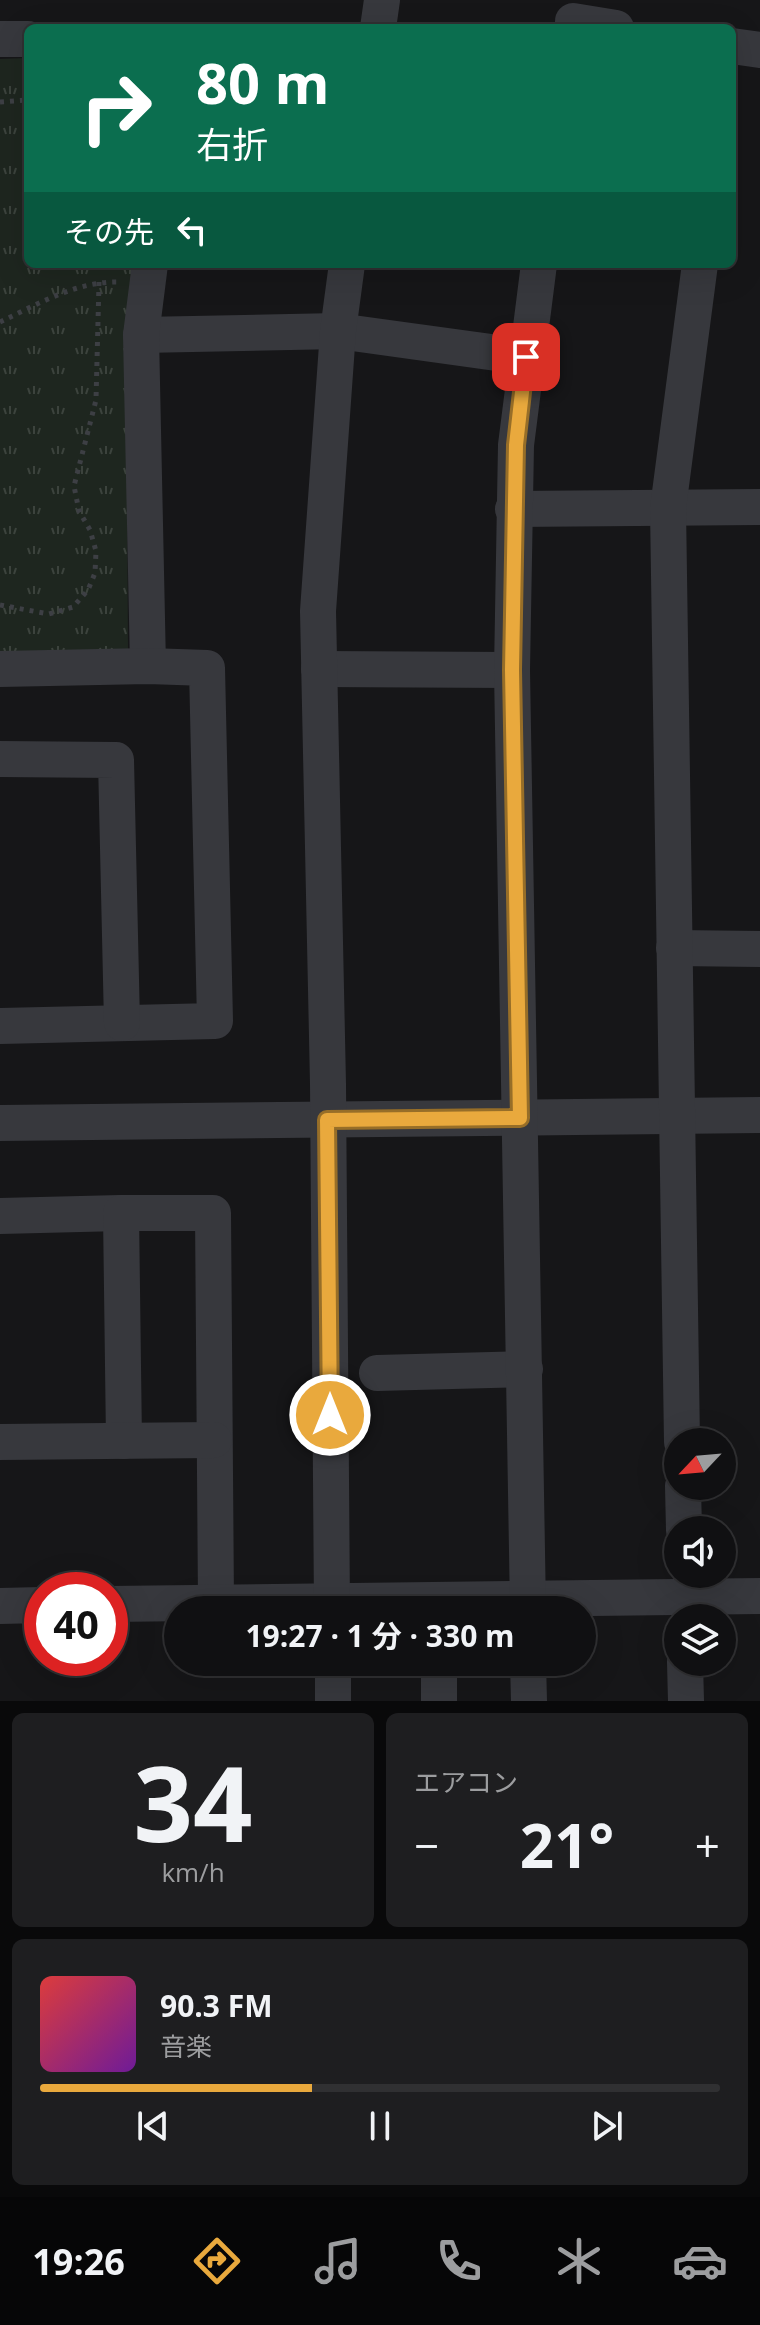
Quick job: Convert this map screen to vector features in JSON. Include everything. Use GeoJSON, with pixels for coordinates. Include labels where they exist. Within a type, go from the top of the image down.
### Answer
{"type":"FeatureCollection","features":[{"type":"Feature","properties":{"kind":"street"},"geometry":{"type":"LineString","coordinates":[[379,24],[382,0]]}},
{"type":"Feature","properties":{"kind":"street"},"geometry":{"type":"LineString","coordinates":[[573,16],[602,24]]}},
{"type":"Feature","properties":{"kind":"street"},"geometry":{"type":"LineString","coordinates":[[0,39],[24,39]]}},
{"type":"Feature","properties":{"kind":"street"},"geometry":{"type":"LineString","coordinates":[[736,47],[760,50]]}},
{"type":"Feature","properties":{"kind":"street"},"geometry":{"type":"LineString","coordinates":[[332,1596],[318,611],[338,331],[346,268]]}},
{"type":"Feature","properties":{"kind":"street"},"geometry":{"type":"LineString","coordinates":[[528,1596],[512,670],[513,509],[516,445],[538,268]]}},
{"type":"Feature","properties":{"kind":"street"},"geometry":{"type":"LineString","coordinates":[[682,1428],[668,508],[699,268]]}},
{"type":"Feature","properties":{"kind":"street"},"geometry":{"type":"LineString","coordinates":[[148,666],[141,335],[149,274]]}},
{"type":"Feature","properties":{"kind":"street"},"geometry":{"type":"LineString","coordinates":[[141,335],[338,331],[526,357]]}},
{"type":"Feature","properties":{"kind":"street"},"geometry":{"type":"LineString","coordinates":[[513,509],[760,507]]}},
{"type":"Feature","properties":{"kind":"street"},"geometry":{"type":"LineString","coordinates":[[0,669],[207,668],[215,1021],[0,1026]]}},
{"type":"Feature","properties":{"kind":"street"},"geometry":{"type":"LineString","coordinates":[[319,669],[512,670]]}},
{"type":"Feature","properties":{"kind":"street"},"geometry":{"type":"LineString","coordinates":[[0,759],[116,760],[122,1023]]}},
{"type":"Feature","properties":{"kind":"street"},"geometry":{"type":"LineString","coordinates":[[674,948],[760,949]]}},
{"type":"Feature","properties":{"kind":"street"},"geometry":{"type":"LineString","coordinates":[[0,1123],[760,1115]]}},
{"type":"Feature","properties":{"kind":"street"},"geometry":{"type":"LineString","coordinates":[[121,1213],[124,1441]]}},
{"type":"Feature","properties":{"kind":"street"},"geometry":{"type":"LineString","coordinates":[[0,1216],[213,1213],[216,1596]]}},
{"type":"Feature","properties":{"kind":"street"},"geometry":{"type":"LineString","coordinates":[[377,1373],[525,1369]]}},
{"type":"Feature","properties":{"kind":"street"},"geometry":{"type":"LineString","coordinates":[[0,1442],[214,1440]]}},
{"type":"Feature","properties":{"kind":"street"},"geometry":{"type":"LineString","coordinates":[[596,1601],[760,1596]]}},
{"type":"Feature","properties":{"kind":"street"},"geometry":{"type":"LineString","coordinates":[[128,1604],[164,1603]]}},
{"type":"Feature","properties":{"kind":"street"},"geometry":{"type":"LineString","coordinates":[[0,1606],[24,1605]]}},
{"type":"Feature","properties":{"kind":"street"},"geometry":{"type":"LineString","coordinates":[[333,1676],[333,1701]]}},
{"type":"Feature","properties":{"kind":"street"},"geometry":{"type":"LineString","coordinates":[[439,1676],[439,1701]]}},
{"type":"Feature","properties":{"kind":"street"},"geometry":{"type":"LineString","coordinates":[[528,1676],[529,1701]]}},
{"type":"Feature","properties":{"kind":"street"},"geometry":{"type":"LineString","coordinates":[[685,1676],[686,1701]]}},
{"type":"Feature","properties":{"kind":"path"},"geometry":{"type":"LineString","coordinates":[[0,102],[24,100]]}},
{"type":"Feature","properties":{"kind":"path"},"geometry":{"type":"LineString","coordinates":[[0,322],[65,292],[99,282],[149,274]]}},
{"type":"Feature","properties":{"kind":"path"},"geometry":{"type":"LineString","coordinates":[[0,605],[49,614],[73,607],[88,590],[95,573],[96,551],[90,530],[79,511],[74,486],[96,400],[99,282]]}},
{"type":"Feature","properties":{"kind":"green space"},"geometry":{"type":"Polygon","coordinates":[[[24,58],[24,268],[132,268],[126,319],[128,654],[0,653],[0,59],[24,58]]]}},
{"type":"Feature","properties":{"kind":"route"},"geometry":{"type":"LineString","coordinates":[[330,1415],[327,1120],[520,1118],[512,670],[513,509],[516,445],[526,357]]}}]}
